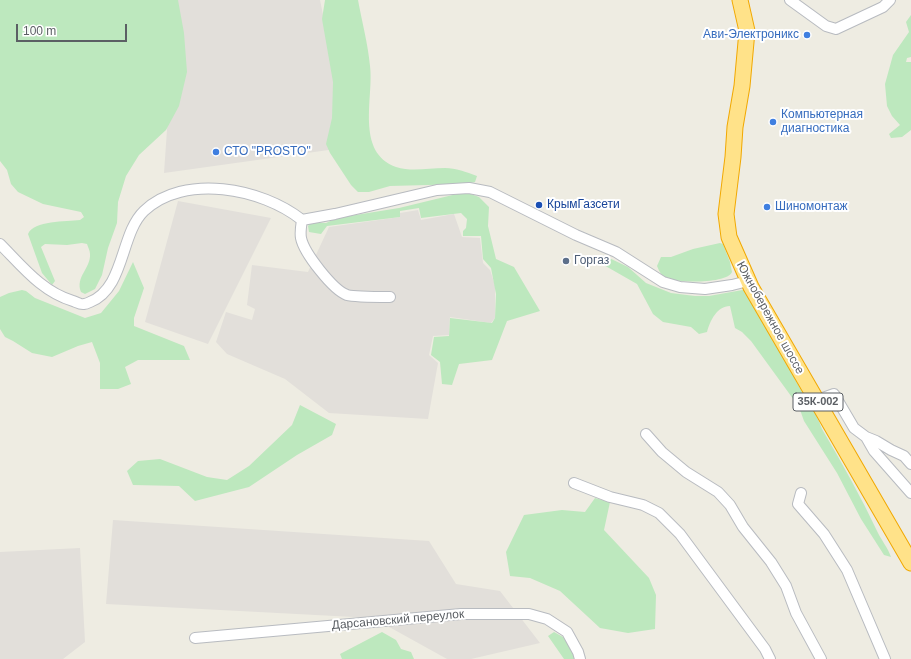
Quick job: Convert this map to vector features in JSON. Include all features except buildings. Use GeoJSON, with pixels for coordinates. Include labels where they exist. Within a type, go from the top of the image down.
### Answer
{"type":"FeatureCollection","features":[{"type":"Feature","properties":{"kind":"highway","name":"Южнобережное шоссе"},"geometry":{"type":"LineString","coordinates":[[740,0],[747,31],[742,86],[734,128],[733,157],[726,214],[729,237],[750,284],[911,563]]}},
{"type":"Feature","properties":{"kind":"highway","name":"Южнобережное шоссе"},"geometry":{"type":"LineString","coordinates":[[744,0],[748,11],[751,36],[746,99],[732,214],[734,236],[762,294],[823,398],[911,555]]}},
{"type":"Feature","properties":{"kind":"street"},"geometry":{"type":"LineString","coordinates":[[790,0],[826,26],[836,29],[883,6],[890,0]]}},
{"type":"Feature","properties":{"kind":"street"},"geometry":{"type":"LineString","coordinates":[[0,244],[24,269],[48,290],[68,300],[84,304],[95,300],[106,290],[118,268],[132,228],[144,211],[163,197],[186,190],[213,188],[242,191],[291,211],[302,220],[335,214],[437,190],[468,188],[490,192],[576,235],[616,252],[662,282],[680,287],[705,289],[750,284]]}},
{"type":"Feature","properties":{"kind":"street"},"geometry":{"type":"LineString","coordinates":[[302,220],[300,238],[306,250],[328,281],[348,295],[390,297]]}},
{"type":"Feature","properties":{"kind":"street"},"geometry":{"type":"LineString","coordinates":[[823,398],[834,394],[854,428],[866,437],[904,456],[911,464]]}},
{"type":"Feature","properties":{"kind":"street"},"geometry":{"type":"LineString","coordinates":[[646,434],[662,452],[686,472],[718,492],[730,505],[743,527],[771,562],[786,586],[796,612],[821,659]]}},
{"type":"Feature","properties":{"kind":"street"},"geometry":{"type":"LineString","coordinates":[[866,437],[874,451],[911,493]]}},
{"type":"Feature","properties":{"kind":"street"},"geometry":{"type":"LineString","coordinates":[[574,483],[610,497],[643,505],[660,513],[680,534],[765,650],[770,659]]}},
{"type":"Feature","properties":{"kind":"street"},"geometry":{"type":"LineString","coordinates":[[801,493],[798,504],[824,534],[847,570],[885,659]]}},
{"type":"Feature","properties":{"kind":"street","name":"Дарсановский переулок"},"geometry":{"type":"LineString","coordinates":[[195,638],[461,614],[529,614],[547,619],[567,632],[578,652],[580,659]]}},
{"type":"Feature","properties":{"kind":"shaded area"},"geometry":{"type":"Polygon","coordinates":[[[176,0],[320,0],[350,147],[164,173],[176,0]]]}},
{"type":"Feature","properties":{"kind":"shaded area"},"geometry":{"type":"Polygon","coordinates":[[[178,201],[271,218],[208,344],[145,322],[178,201]]]}},
{"type":"Feature","properties":{"kind":"shaded area"},"geometry":{"type":"Polygon","coordinates":[[[418,210],[421,220],[454,214],[462,237],[480,238],[483,263],[490,270],[495,285],[495,318],[491,323],[450,317],[449,335],[433,336],[429,355],[438,363],[428,419],[329,413],[285,379],[227,354],[216,342],[226,312],[252,320],[255,309],[247,305],[252,265],[308,272],[329,227],[400,217],[400,213],[418,210]]]}},
{"type":"Feature","properties":{"kind":"shaded area"},"geometry":{"type":"Polygon","coordinates":[[[113,520],[429,541],[456,584],[500,591],[540,643],[471,659],[447,659],[373,618],[106,604],[113,520]]]}},
{"type":"Feature","properties":{"kind":"shaded area"},"geometry":{"type":"Polygon","coordinates":[[[80,548],[85,642],[63,659],[0,659],[0,552],[80,548]]]}},
{"type":"Feature","properties":{"kind":"green space"},"geometry":{"type":"Polygon","coordinates":[[[0,0],[178,0],[184,33],[187,72],[179,106],[166,130],[139,155],[126,176],[118,202],[117,223],[108,248],[102,275],[95,289],[85,294],[81,292],[80,282],[90,259],[87,244],[45,244],[41,247],[55,281],[52,285],[42,273],[28,234],[31,229],[43,224],[80,220],[84,217],[81,212],[43,204],[18,192],[11,184],[7,170],[0,161],[0,0]]]}},
{"type":"Feature","properties":{"kind":"green space"},"geometry":{"type":"Polygon","coordinates":[[[325,0],[358,0],[370,66],[371,79],[369,123],[371,137],[375,149],[383,160],[396,167],[414,170],[445,168],[457,169],[477,176],[475,182],[466,184],[390,186],[369,192],[358,192],[351,185],[330,153],[326,144],[332,118],[333,82],[322,19],[325,0]]]}},
{"type":"Feature","properties":{"kind":"green space"},"geometry":{"type":"Polygon","coordinates":[[[911,15],[911,57],[907,58],[906,62],[911,62],[911,130],[902,137],[891,138],[889,134],[900,125],[892,116],[887,106],[885,84],[893,55],[909,32],[906,22],[911,15]]]}},
{"type":"Feature","properties":{"kind":"green space"},"geometry":{"type":"Polygon","coordinates":[[[465,192],[479,197],[489,207],[488,226],[496,259],[514,267],[540,311],[507,321],[492,360],[459,364],[452,385],[442,384],[440,362],[431,355],[434,337],[449,336],[450,318],[492,323],[495,318],[496,294],[491,268],[483,259],[481,236],[463,236],[467,219],[461,213],[421,218],[419,208],[400,211],[400,217],[327,226],[321,234],[309,232],[308,226],[311,222],[326,223],[337,218],[399,208],[465,192]]]}},
{"type":"Feature","properties":{"kind":"green space"},"geometry":{"type":"Polygon","coordinates":[[[720,243],[723,244],[730,262],[732,272],[728,276],[721,279],[712,280],[680,281],[666,278],[659,271],[657,266],[661,257],[671,257],[693,249],[720,243]]]}},
{"type":"Feature","properties":{"kind":"green space"},"geometry":{"type":"Polygon","coordinates":[[[605,256],[628,267],[646,283],[671,293],[709,296],[748,289],[891,557],[884,555],[861,519],[837,473],[804,421],[799,407],[751,341],[742,332],[735,328],[730,306],[718,311],[712,319],[707,332],[699,334],[691,327],[663,322],[653,314],[637,284],[602,264],[600,259],[605,256]]]}},
{"type":"Feature","properties":{"kind":"green space"},"geometry":{"type":"Polygon","coordinates":[[[133,262],[144,288],[134,318],[134,326],[184,346],[190,360],[138,360],[125,367],[131,384],[118,389],[100,389],[100,363],[92,342],[52,357],[32,353],[5,337],[0,329],[0,297],[22,290],[26,291],[35,298],[85,318],[101,313],[119,291],[133,262]]]}},
{"type":"Feature","properties":{"kind":"green space"},"geometry":{"type":"Polygon","coordinates":[[[300,405],[336,424],[332,435],[297,455],[249,487],[195,501],[179,486],[133,485],[127,471],[138,461],[160,459],[207,477],[227,480],[249,466],[292,425],[300,405]]]}},
{"type":"Feature","properties":{"kind":"green space"},"geometry":{"type":"Polygon","coordinates":[[[595,498],[610,502],[604,530],[649,578],[656,595],[655,629],[628,633],[600,628],[560,591],[530,578],[510,576],[506,552],[524,515],[562,510],[585,512],[595,498]]]}},
{"type":"Feature","properties":{"kind":"green space"},"geometry":{"type":"Polygon","coordinates":[[[382,632],[396,640],[401,649],[411,652],[414,659],[342,659],[340,654],[382,632]]]}},
{"type":"Feature","properties":{"kind":"green space"},"geometry":{"type":"Polygon","coordinates":[[[554,632],[563,637],[575,654],[574,659],[564,659],[548,636],[554,632]]]}},
{"type":"Feature","properties":{"kind":"place","name":"Ави-Электроникс"},"geometry":{"type":"Point","coordinates":[807,35]}},
{"type":"Feature","properties":{"kind":"place","name":"Компьютерная диагностика"},"geometry":{"type":"Point","coordinates":[773,122]}},
{"type":"Feature","properties":{"kind":"place","name":"СТО \"PROSTO\""},"geometry":{"type":"Point","coordinates":[216,152]}},
{"type":"Feature","properties":{"kind":"place","name":"КрымГазсети"},"geometry":{"type":"Point","coordinates":[539,205]}},
{"type":"Feature","properties":{"kind":"place","name":"Шиномонтаж"},"geometry":{"type":"Point","coordinates":[767,207]}},
{"type":"Feature","properties":{"kind":"place","name":"Горгаз"},"geometry":{"type":"Point","coordinates":[566,261]}}]}
